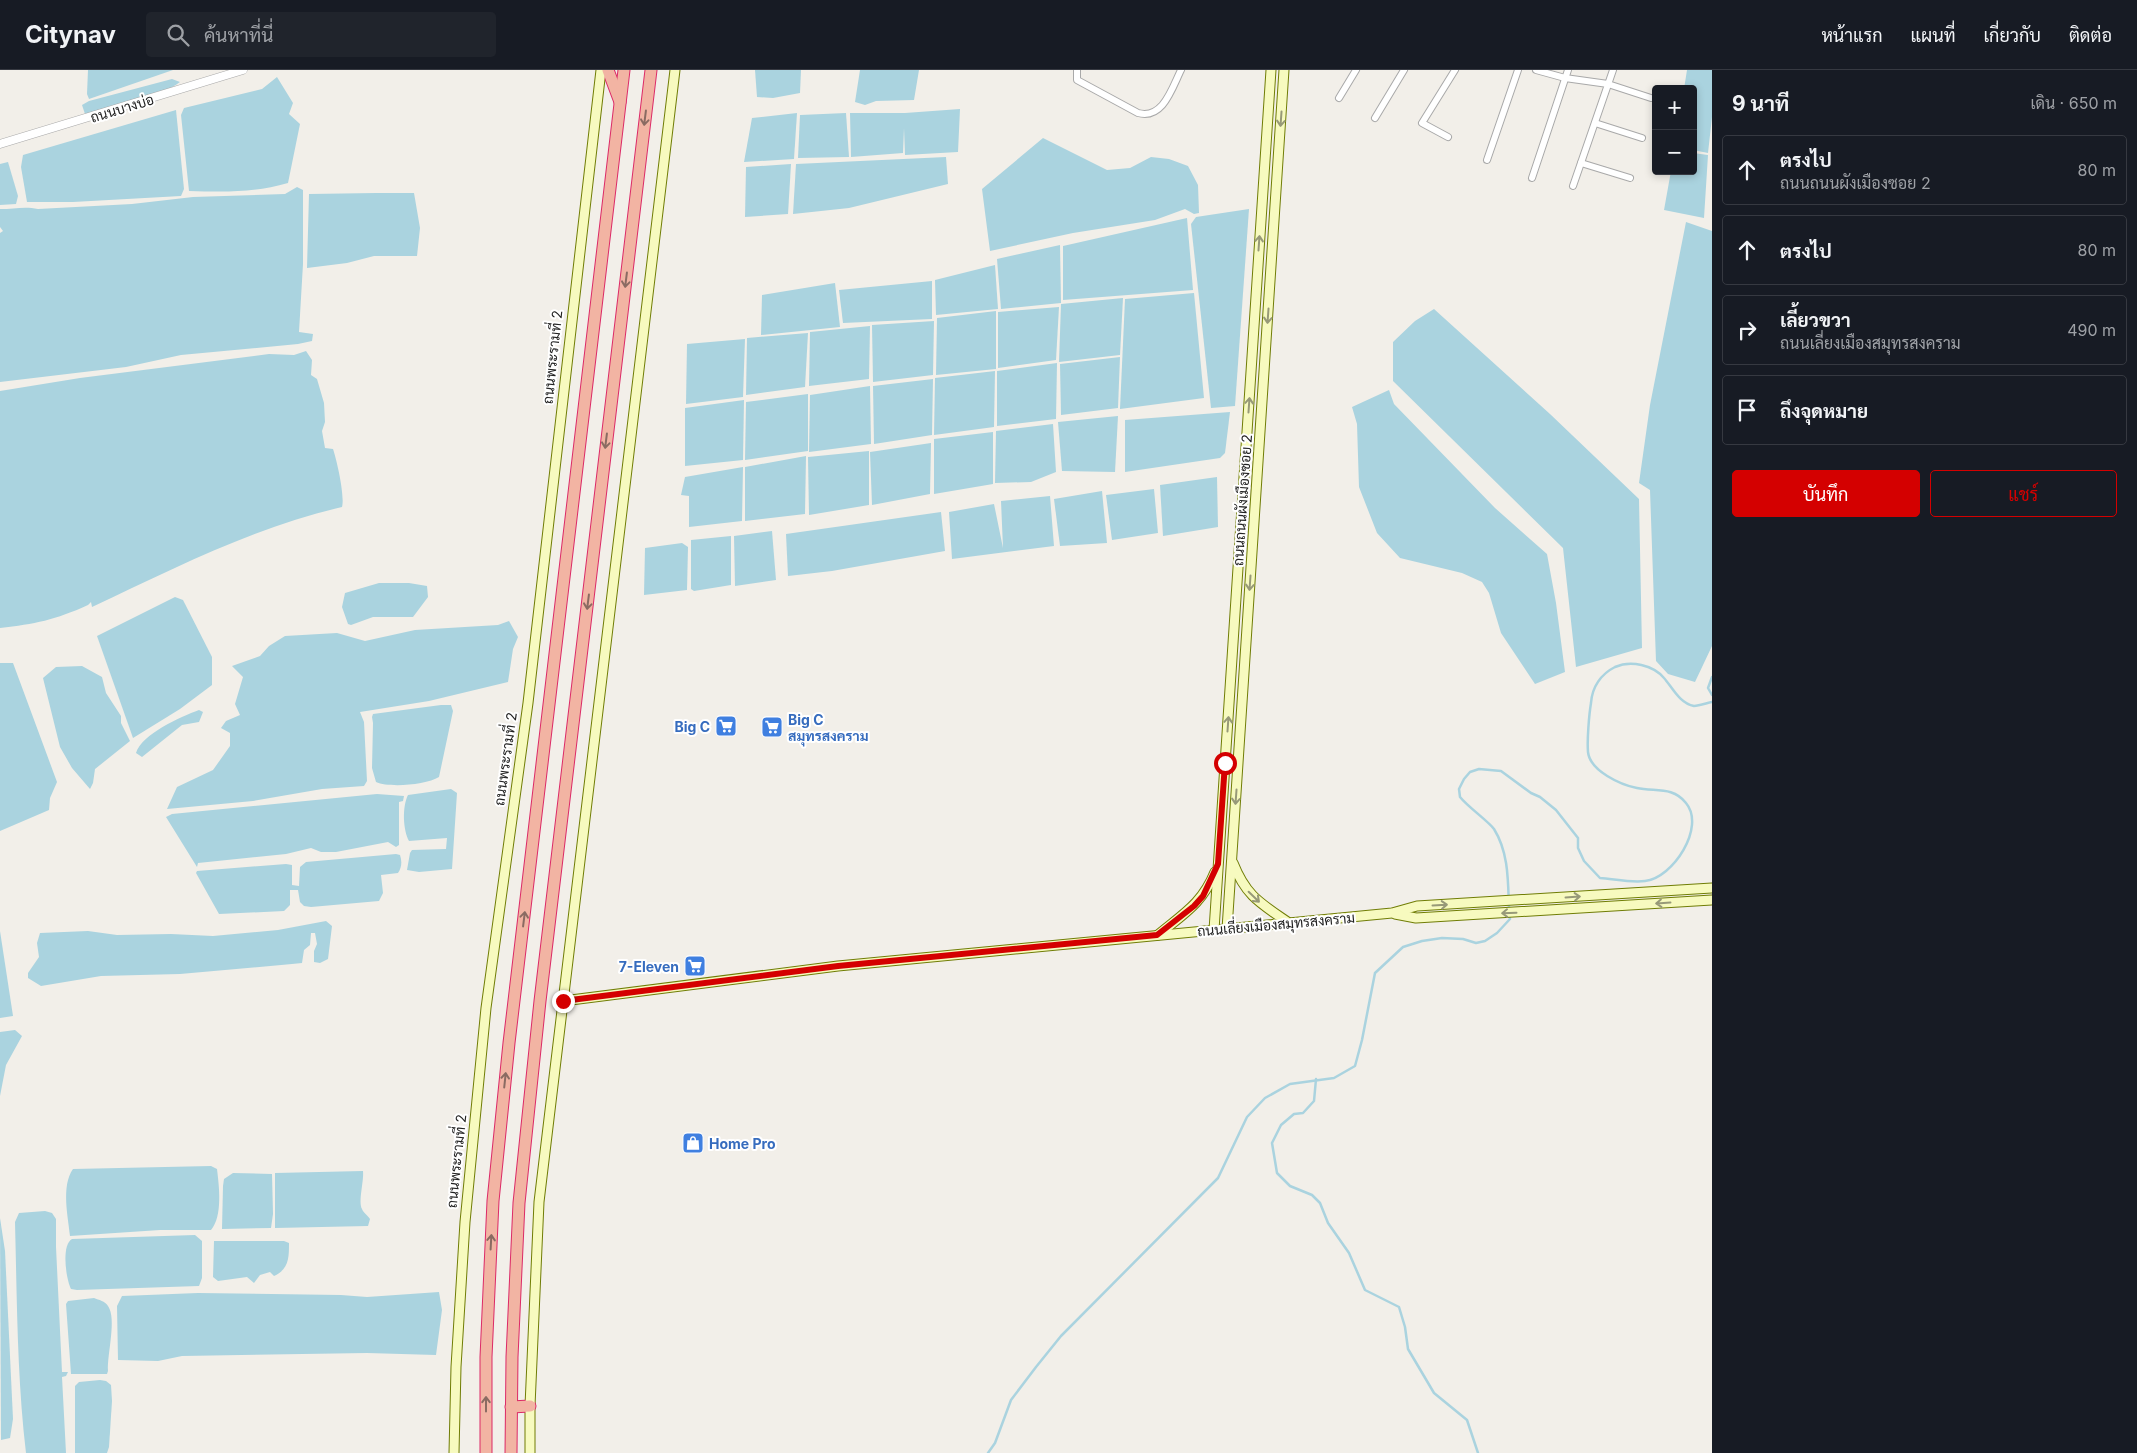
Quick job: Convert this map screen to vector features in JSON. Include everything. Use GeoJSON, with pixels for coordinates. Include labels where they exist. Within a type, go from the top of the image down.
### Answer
{"type":"FeatureCollection","features":[{"type":"Feature","properties":{"kind":"highway"},"geometry":{"type":"LineString","coordinates":[[608,70],[620,104]]}},
{"type":"Feature","properties":{"kind":"highway"},"geometry":{"type":"LineString","coordinates":[[486,1453],[486,1356],[493,1201],[507,1063],[624,70]]}},
{"type":"Feature","properties":{"kind":"highway"},"geometry":{"type":"LineString","coordinates":[[511,1453],[519,1203],[652,70]]}},
{"type":"Feature","properties":{"kind":"highway"},"geometry":{"type":"LineString","coordinates":[[511,1407],[530,1406]]}},
{"type":"Feature","properties":{"kind":"main road","name":"ถนนพระรามที่ 2"},"geometry":{"type":"LineString","coordinates":[[454,1453],[456,1367],[465,1222],[486,1008],[528,703],[601,70]]}},
{"type":"Feature","properties":{"kind":"main road"},"geometry":{"type":"LineString","coordinates":[[530,1453],[530,1406],[539,1202],[675,70]]}},
{"type":"Feature","properties":{"kind":"main road","name":"ถนนถนนผังเมืองซอย 2"},"geometry":{"type":"LineString","coordinates":[[1214,930],[1270,70]]}},
{"type":"Feature","properties":{"kind":"main road","name":"ถนนถนนผังเมืองซอย 2"},"geometry":{"type":"LineString","coordinates":[[1227,929],[1284,70]]}},
{"type":"Feature","properties":{"kind":"main road"},"geometry":{"type":"LineString","coordinates":[[1220,831],[1234,832]]}},
{"type":"Feature","properties":{"kind":"main road"},"geometry":{"type":"LineString","coordinates":[[1232,860],[1241,883],[1248,891],[1259,902],[1289,923]]}},
{"type":"Feature","properties":{"kind":"main road"},"geometry":{"type":"LineString","coordinates":[[1157,935],[1194,906],[1203,896],[1218,864]]}},
{"type":"Feature","properties":{"kind":"main road","name":"ถนนเลี่ยงเมืองสมุทรสงคราม"},"geometry":{"type":"LineString","coordinates":[[563,1001],[838,966],[1392,913],[1416,906],[1712,888]]}},
{"type":"Feature","properties":{"kind":"main road","name":"ถนนเลี่ยงเมืองสมุทรสงคราม"},"geometry":{"type":"LineString","coordinates":[[1392,913],[1416,918],[1712,900]]}},
{"type":"Feature","properties":{"kind":"street","name":"ถนนบางบ่อ"},"geometry":{"type":"LineString","coordinates":[[0,144],[243,70]]}},
{"type":"Feature","properties":{"kind":"street"},"geometry":{"type":"LineString","coordinates":[[1078,70],[1077,80],[1146,116],[1159,110],[1181,70]]}},
{"type":"Feature","properties":{"kind":"street"},"geometry":{"type":"LineString","coordinates":[[1339,98],[1356,70]]}},
{"type":"Feature","properties":{"kind":"street"},"geometry":{"type":"LineString","coordinates":[[1375,118],[1404,70]]}},
{"type":"Feature","properties":{"kind":"street"},"geometry":{"type":"LineString","coordinates":[[1448,137],[1422,123],[1455,70]]}},
{"type":"Feature","properties":{"kind":"street"},"geometry":{"type":"LineString","coordinates":[[1487,160],[1518,70]]}},
{"type":"Feature","properties":{"kind":"street"},"geometry":{"type":"LineString","coordinates":[[1536,70],[1565,78],[1608,84],[1651,98]]}},
{"type":"Feature","properties":{"kind":"street"},"geometry":{"type":"LineString","coordinates":[[1532,178],[1568,70]]}},
{"type":"Feature","properties":{"kind":"street"},"geometry":{"type":"LineString","coordinates":[[1573,186],[1613,70]]}},
{"type":"Feature","properties":{"kind":"street"},"geometry":{"type":"LineString","coordinates":[[1595,123],[1642,138]]}},
{"type":"Feature","properties":{"kind":"street"},"geometry":{"type":"LineString","coordinates":[[1581,163],[1630,178]]}},
{"type":"Feature","properties":{"kind":"water"},"geometry":{"type":"Polygon","coordinates":[[[88,70],[173,70],[89,99],[87,94],[88,70]]]}},
{"type":"Feature","properties":{"kind":"water"},"geometry":{"type":"Polygon","coordinates":[[[755,70],[801,70],[800,93],[773,98],[757,97],[755,70]]]}},
{"type":"Feature","properties":{"kind":"water"},"geometry":{"type":"Polygon","coordinates":[[[860,70],[919,70],[914,100],[876,101],[865,105],[855,102],[860,70]]]}},
{"type":"Feature","properties":{"kind":"water"},"geometry":{"type":"Polygon","coordinates":[[[1687,70],[1712,70],[1712,117],[1708,153],[1697,151],[1697,85],[1685,85],[1687,70]]]}},
{"type":"Feature","properties":{"kind":"water"},"geometry":{"type":"Polygon","coordinates":[[[277,77],[293,103],[289,114],[300,124],[288,183],[251,190],[227,192],[189,191],[181,115],[184,108],[262,89],[277,77]]]}},
{"type":"Feature","properties":{"kind":"water"},"geometry":{"type":"Polygon","coordinates":[[[172,79],[180,82],[148,97],[85,114],[82,105],[89,101],[172,79]]]}},
{"type":"Feature","properties":{"kind":"water"},"geometry":{"type":"Polygon","coordinates":[[[960,109],[958,152],[905,155],[904,128],[903,153],[851,157],[850,113],[905,113],[960,109]]]}},
{"type":"Feature","properties":{"kind":"water"},"geometry":{"type":"Polygon","coordinates":[[[176,110],[184,189],[181,196],[73,202],[27,202],[21,167],[23,155],[176,110]]]}},
{"type":"Feature","properties":{"kind":"water"},"geometry":{"type":"Polygon","coordinates":[[[797,113],[794,159],[744,162],[752,118],[797,113]]]}},
{"type":"Feature","properties":{"kind":"water"},"geometry":{"type":"Polygon","coordinates":[[[846,113],[849,157],[798,158],[800,115],[846,113]]]}},
{"type":"Feature","properties":{"kind":"water"},"geometry":{"type":"Polygon","coordinates":[[[1043,138],[1107,170],[1130,168],[1151,157],[1169,159],[1188,166],[1198,185],[1199,213],[1194,214],[1185,209],[1155,220],[1073,233],[990,251],[982,189],[1043,138]]]}},
{"type":"Feature","properties":{"kind":"water"},"geometry":{"type":"Polygon","coordinates":[[[1697,154],[1708,155],[1704,218],[1664,210],[1670,175],[1697,175],[1697,154]]]}},
{"type":"Feature","properties":{"kind":"water"},"geometry":{"type":"Polygon","coordinates":[[[946,157],[948,184],[849,208],[793,214],[796,164],[946,157]]]}},
{"type":"Feature","properties":{"kind":"water"},"geometry":{"type":"Polygon","coordinates":[[[8,162],[18,196],[16,204],[0,205],[0,164],[8,162]]]}},
{"type":"Feature","properties":{"kind":"water"},"geometry":{"type":"Polygon","coordinates":[[[791,164],[788,214],[745,217],[746,167],[791,164]]]}},
{"type":"Feature","properties":{"kind":"water"},"geometry":{"type":"Polygon","coordinates":[[[297,187],[303,190],[303,264],[299,332],[313,334],[312,341],[181,355],[126,367],[0,382],[0,233],[3,231],[0,227],[0,209],[38,209],[132,204],[193,197],[285,194],[297,187]]]}},
{"type":"Feature","properties":{"kind":"water"},"geometry":{"type":"Polygon","coordinates":[[[414,193],[420,228],[417,256],[374,256],[347,263],[307,268],[309,194],[414,193]]]}},
{"type":"Feature","properties":{"kind":"water"},"geometry":{"type":"Polygon","coordinates":[[[1249,209],[1235,406],[1211,408],[1191,224],[1196,217],[1249,209]]]}},
{"type":"Feature","properties":{"kind":"water"},"geometry":{"type":"Polygon","coordinates":[[[1187,218],[1193,290],[1063,300],[1063,246],[1187,218]]]}},
{"type":"Feature","properties":{"kind":"water"},"geometry":{"type":"Polygon","coordinates":[[[1686,222],[1712,231],[1712,646],[1695,682],[1668,674],[1656,661],[1650,490],[1639,483],[1650,405],[1686,222]]]}},
{"type":"Feature","properties":{"kind":"water"},"geometry":{"type":"Polygon","coordinates":[[[1060,245],[1061,303],[1001,309],[997,259],[1060,245]]]}},
{"type":"Feature","properties":{"kind":"water"},"geometry":{"type":"Polygon","coordinates":[[[995,265],[998,309],[936,315],[935,280],[995,265]]]}},
{"type":"Feature","properties":{"kind":"water"},"geometry":{"type":"Polygon","coordinates":[[[932,281],[932,319],[843,323],[839,290],[932,281]]]}},
{"type":"Feature","properties":{"kind":"water"},"geometry":{"type":"Polygon","coordinates":[[[835,283],[840,327],[761,335],[762,295],[835,283]]]}},
{"type":"Feature","properties":{"kind":"water"},"geometry":{"type":"Polygon","coordinates":[[[1194,293],[1204,398],[1120,409],[1125,299],[1194,293]]]}},
{"type":"Feature","properties":{"kind":"water"},"geometry":{"type":"Polygon","coordinates":[[[1123,298],[1120,355],[1059,362],[1061,304],[1123,298]]]}},
{"type":"Feature","properties":{"kind":"water"},"geometry":{"type":"Polygon","coordinates":[[[1059,307],[1056,360],[998,368],[998,312],[1059,307]]]}},
{"type":"Feature","properties":{"kind":"water"},"geometry":{"type":"Polygon","coordinates":[[[1434,309],[1550,414],[1639,499],[1642,648],[1576,667],[1563,548],[1393,381],[1393,342],[1415,321],[1434,309]]]}},
{"type":"Feature","properties":{"kind":"water"},"geometry":{"type":"Polygon","coordinates":[[[996,311],[996,369],[936,375],[937,318],[996,311]]]}},
{"type":"Feature","properties":{"kind":"water"},"geometry":{"type":"Polygon","coordinates":[[[934,321],[933,375],[873,382],[872,325],[934,321]]]}},
{"type":"Feature","properties":{"kind":"water"},"geometry":{"type":"Polygon","coordinates":[[[870,326],[869,379],[809,386],[810,332],[870,326]]]}},
{"type":"Feature","properties":{"kind":"water"},"geometry":{"type":"Polygon","coordinates":[[[808,333],[805,387],[746,395],[747,338],[808,333]]]}},
{"type":"Feature","properties":{"kind":"water"},"geometry":{"type":"Polygon","coordinates":[[[745,339],[743,397],[686,404],[687,344],[745,339]]]}},
{"type":"Feature","properties":{"kind":"water"},"geometry":{"type":"Polygon","coordinates":[[[306,351],[312,360],[311,375],[317,379],[324,403],[325,422],[322,431],[325,448],[333,449],[335,454],[342,487],[342,507],[310,515],[246,537],[92,607],[91,602],[88,605],[55,618],[0,628],[0,391],[80,378],[269,354],[294,355],[306,351]]]}},
{"type":"Feature","properties":{"kind":"water"},"geometry":{"type":"Polygon","coordinates":[[[1120,357],[1118,408],[1061,415],[1060,364],[1120,357]]]}},
{"type":"Feature","properties":{"kind":"water"},"geometry":{"type":"Polygon","coordinates":[[[1057,363],[1056,419],[997,426],[997,371],[1057,363]]]}},
{"type":"Feature","properties":{"kind":"water"},"geometry":{"type":"Polygon","coordinates":[[[995,371],[994,427],[934,435],[935,378],[995,371]]]}},
{"type":"Feature","properties":{"kind":"water"},"geometry":{"type":"Polygon","coordinates":[[[933,379],[932,435],[874,444],[873,386],[933,379]]]}},
{"type":"Feature","properties":{"kind":"water"},"geometry":{"type":"Polygon","coordinates":[[[870,386],[871,444],[809,452],[810,395],[870,386]]]}},
{"type":"Feature","properties":{"kind":"water"},"geometry":{"type":"Polygon","coordinates":[[[1389,390],[1394,404],[1495,508],[1547,554],[1556,603],[1565,672],[1535,684],[1501,633],[1489,593],[1482,582],[1462,573],[1400,558],[1377,533],[1359,487],[1357,424],[1352,407],[1389,390]]]}},
{"type":"Feature","properties":{"kind":"water"},"geometry":{"type":"Polygon","coordinates":[[[808,394],[808,451],[745,460],[746,402],[808,394]]]}},
{"type":"Feature","properties":{"kind":"water"},"geometry":{"type":"Polygon","coordinates":[[[744,400],[743,460],[685,466],[685,408],[744,400]]]}},
{"type":"Feature","properties":{"kind":"water"},"geometry":{"type":"Polygon","coordinates":[[[1230,412],[1225,453],[1220,458],[1125,472],[1125,420],[1230,412]]]}},
{"type":"Feature","properties":{"kind":"water"},"geometry":{"type":"Polygon","coordinates":[[[1118,416],[1115,472],[1062,471],[1058,422],[1118,416]]]}},
{"type":"Feature","properties":{"kind":"water"},"geometry":{"type":"Polygon","coordinates":[[[1053,424],[1056,472],[1031,482],[995,483],[996,431],[1053,424]]]}},
{"type":"Feature","properties":{"kind":"water"},"geometry":{"type":"Polygon","coordinates":[[[993,432],[993,484],[934,494],[934,439],[993,432]]]}},
{"type":"Feature","properties":{"kind":"water"},"geometry":{"type":"Polygon","coordinates":[[[931,443],[930,494],[872,505],[870,452],[931,443]]]}},
{"type":"Feature","properties":{"kind":"water"},"geometry":{"type":"Polygon","coordinates":[[[869,451],[869,505],[809,515],[808,457],[869,451]]]}},
{"type":"Feature","properties":{"kind":"water"},"geometry":{"type":"Polygon","coordinates":[[[806,456],[805,514],[745,521],[745,467],[806,456]]]}},
{"type":"Feature","properties":{"kind":"water"},"geometry":{"type":"Polygon","coordinates":[[[743,467],[742,521],[689,527],[689,496],[681,495],[685,477],[743,467]]]}},
{"type":"Feature","properties":{"kind":"water"},"geometry":{"type":"Polygon","coordinates":[[[1217,477],[1218,527],[1163,536],[1160,485],[1217,477]]]}},
{"type":"Feature","properties":{"kind":"water"},"geometry":{"type":"Polygon","coordinates":[[[1154,489],[1158,533],[1112,540],[1106,495],[1154,489]]]}},
{"type":"Feature","properties":{"kind":"water"},"geometry":{"type":"Polygon","coordinates":[[[1102,491],[1107,543],[1060,546],[1054,499],[1102,491]]]}},
{"type":"Feature","properties":{"kind":"water"},"geometry":{"type":"Polygon","coordinates":[[[1050,496],[1054,546],[952,559],[949,512],[994,504],[1003,548],[1001,501],[1050,496]]]}},
{"type":"Feature","properties":{"kind":"water"},"geometry":{"type":"Polygon","coordinates":[[[941,512],[945,551],[832,571],[788,576],[786,534],[941,512]]]}},
{"type":"Feature","properties":{"kind":"water"},"geometry":{"type":"Polygon","coordinates":[[[772,531],[776,580],[735,586],[734,536],[772,531]]]}},
{"type":"Feature","properties":{"kind":"water"},"geometry":{"type":"Polygon","coordinates":[[[731,536],[731,585],[694,591],[691,589],[691,540],[731,536]]]}},
{"type":"Feature","properties":{"kind":"water"},"geometry":{"type":"Polygon","coordinates":[[[682,543],[688,547],[687,590],[644,595],[645,548],[682,543]]]}},
{"type":"Feature","properties":{"kind":"water"},"geometry":{"type":"Polygon","coordinates":[[[379,583],[409,583],[427,586],[428,597],[413,617],[373,617],[351,625],[348,624],[342,607],[345,593],[379,583]]]}},
{"type":"Feature","properties":{"kind":"water"},"geometry":{"type":"Polygon","coordinates":[[[175,597],[183,600],[212,657],[212,685],[180,709],[133,738],[97,636],[175,597]]]}},
{"type":"Feature","properties":{"kind":"water"},"geometry":{"type":"Polygon","coordinates":[[[509,621],[518,637],[513,649],[508,682],[429,701],[360,712],[364,722],[367,781],[364,786],[322,789],[253,801],[167,809],[177,787],[213,770],[230,746],[230,733],[221,728],[226,721],[240,715],[235,704],[243,677],[232,666],[260,656],[269,646],[285,636],[337,633],[365,641],[415,630],[498,625],[509,621]]]}},
{"type":"Feature","properties":{"kind":"water"},"geometry":{"type":"Polygon","coordinates":[[[0,663],[13,663],[57,782],[50,798],[49,810],[0,831],[0,663]]]}},
{"type":"Feature","properties":{"kind":"water"},"geometry":{"type":"Polygon","coordinates":[[[82,666],[102,677],[106,693],[121,716],[121,723],[130,741],[95,769],[90,789],[72,768],[60,747],[43,678],[56,667],[82,666]]]}},
{"type":"Feature","properties":{"kind":"water"},"geometry":{"type":"Polygon","coordinates":[[[451,705],[453,711],[439,777],[426,782],[408,785],[390,785],[376,782],[372,768],[373,714],[451,705]]]}},
{"type":"Feature","properties":{"kind":"water"},"geometry":{"type":"Polygon","coordinates":[[[199,710],[203,712],[199,722],[182,725],[142,757],[136,753],[146,739],[154,733],[172,722],[199,710]]]}},
{"type":"Feature","properties":{"kind":"water"},"geometry":{"type":"Polygon","coordinates":[[[451,789],[457,793],[452,869],[419,872],[407,870],[412,850],[446,849],[447,838],[409,841],[405,831],[404,818],[408,795],[451,789]]]}},
{"type":"Feature","properties":{"kind":"water"},"geometry":{"type":"Polygon","coordinates":[[[377,794],[404,796],[403,801],[399,802],[399,845],[396,847],[388,842],[336,852],[321,852],[311,848],[286,854],[198,863],[197,867],[166,817],[172,814],[377,794]]]}},
{"type":"Feature","properties":{"kind":"water"},"geometry":{"type":"Polygon","coordinates":[[[400,855],[400,868],[398,873],[381,875],[383,893],[379,901],[311,907],[304,906],[300,902],[298,890],[290,890],[290,905],[284,911],[219,914],[196,873],[197,871],[286,864],[292,865],[292,885],[299,886],[300,867],[306,862],[400,855]]]}},
{"type":"Feature","properties":{"kind":"water"},"geometry":{"type":"Polygon","coordinates":[[[326,921],[332,926],[328,959],[320,963],[314,962],[314,951],[317,944],[315,933],[311,933],[310,945],[304,950],[302,963],[180,974],[101,976],[41,986],[28,978],[28,973],[39,957],[37,943],[40,933],[88,931],[117,935],[171,934],[213,936],[278,930],[326,921]]]}},
{"type":"Feature","properties":{"kind":"water"},"geometry":{"type":"Polygon","coordinates":[[[0,931],[13,1016],[0,1018],[0,931]]]}},
{"type":"Feature","properties":{"kind":"water"},"geometry":{"type":"Polygon","coordinates":[[[15,1030],[22,1036],[6,1065],[0,1096],[0,1032],[15,1030]]]}},
{"type":"Feature","properties":{"kind":"water"},"geometry":{"type":"Polygon","coordinates":[[[211,1166],[217,1169],[219,1209],[215,1224],[211,1230],[160,1230],[70,1236],[66,1192],[69,1176],[73,1169],[211,1166]]]}},
{"type":"Feature","properties":{"kind":"water"},"geometry":{"type":"Polygon","coordinates":[[[363,1171],[361,1206],[370,1219],[368,1226],[275,1228],[275,1173],[363,1171]]]}},
{"type":"Feature","properties":{"kind":"water"},"geometry":{"type":"Polygon","coordinates":[[[233,1173],[272,1174],[273,1214],[271,1228],[222,1229],[224,1179],[233,1173]]]}},
{"type":"Feature","properties":{"kind":"water"},"geometry":{"type":"Polygon","coordinates":[[[45,1211],[52,1213],[56,1219],[62,1372],[68,1372],[66,1376],[62,1377],[66,1453],[26,1453],[23,1424],[18,1338],[15,1222],[19,1213],[45,1211]]]}},
{"type":"Feature","properties":{"kind":"water"},"geometry":{"type":"Polygon","coordinates":[[[0,1218],[5,1251],[13,1419],[10,1438],[1,1440],[0,1218]]]}},
{"type":"Feature","properties":{"kind":"water"},"geometry":{"type":"Polygon","coordinates":[[[195,1235],[202,1241],[202,1278],[199,1286],[71,1289],[66,1270],[66,1248],[72,1239],[195,1235]]]}},
{"type":"Feature","properties":{"kind":"water"},"geometry":{"type":"Polygon","coordinates":[[[214,1241],[284,1241],[289,1243],[287,1263],[279,1273],[274,1276],[270,1272],[260,1275],[254,1283],[247,1277],[218,1281],[213,1277],[214,1241]]]}},
{"type":"Feature","properties":{"kind":"water"},"geometry":{"type":"Polygon","coordinates":[[[439,1292],[442,1310],[436,1355],[367,1353],[182,1356],[158,1361],[118,1360],[117,1306],[122,1296],[198,1293],[367,1297],[439,1292]]]}},
{"type":"Feature","properties":{"kind":"water"},"geometry":{"type":"Polygon","coordinates":[[[94,1298],[105,1303],[111,1312],[112,1328],[108,1371],[107,1374],[71,1374],[66,1304],[68,1301],[94,1298]]]}},
{"type":"Feature","properties":{"kind":"water"},"geometry":{"type":"Polygon","coordinates":[[[106,1381],[111,1385],[112,1401],[107,1453],[75,1453],[75,1386],[79,1382],[106,1381]]]}},
{"type":"Feature","properties":{"kind":"waterway"},"geometry":{"type":"LineString","coordinates":[[1509,909],[1507,868],[1499,838],[1494,829],[1460,797],[1459,789],[1470,772],[1479,769],[1501,771],[1556,810],[1578,838],[1578,848],[1584,861],[1600,878],[1628,881],[1645,881],[1656,878],[1666,871],[1684,850],[1692,825],[1691,813],[1686,803],[1675,794],[1623,784],[1607,776],[1594,765],[1588,752],[1593,692],[1605,673],[1621,665],[1635,664],[1654,670],[1664,678],[1680,699],[1689,705],[1696,706],[1712,702]]}},
{"type":"Feature","properties":{"kind":"waterway"},"geometry":{"type":"LineString","coordinates":[[1712,677],[1708,688],[1712,695]]}},
{"type":"Feature","properties":{"kind":"waterway"},"geometry":{"type":"LineString","coordinates":[[988,1453],[995,1443],[1011,1400],[1036,1367],[1061,1336],[1218,1178],[1247,1117],[1265,1098],[1290,1084],[1334,1078],[1355,1066],[1375,973],[1403,947],[1422,941],[1442,938],[1463,939],[1476,943],[1485,941],[1497,933],[1510,919],[1509,915]]}},
{"type":"Feature","properties":{"kind":"waterway"},"geometry":{"type":"LineString","coordinates":[[1316,1079],[1314,1101],[1303,1113],[1294,1114],[1281,1125],[1272,1143],[1277,1173],[1290,1186],[1312,1195],[1320,1203],[1328,1223],[1349,1253],[1365,1290],[1399,1307],[1405,1327],[1408,1349],[1434,1393],[1467,1420],[1478,1453]]}},
{"type":"Feature","properties":{"kind":"place","name":"Big C"},"geometry":{"type":"Point","coordinates":[726,726]}},
{"type":"Feature","properties":{"kind":"place","name":"Big C สมุทรสงคราม"},"geometry":{"type":"Point","coordinates":[772,727]}},
{"type":"Feature","properties":{"kind":"place","name":"7-Eleven"},"geometry":{"type":"Point","coordinates":[695,966]}},
{"type":"Feature","properties":{"kind":"place","name":"Home Pro"},"geometry":{"type":"Point","coordinates":[693,1143]}},
{"type":"Feature","properties":{"kind":"route"},"geometry":{"type":"LineString","coordinates":[[563,1001],[838,966],[1157,935],[1194,906],[1203,896],[1211,882],[1218,864],[1225,763]]}}]}
